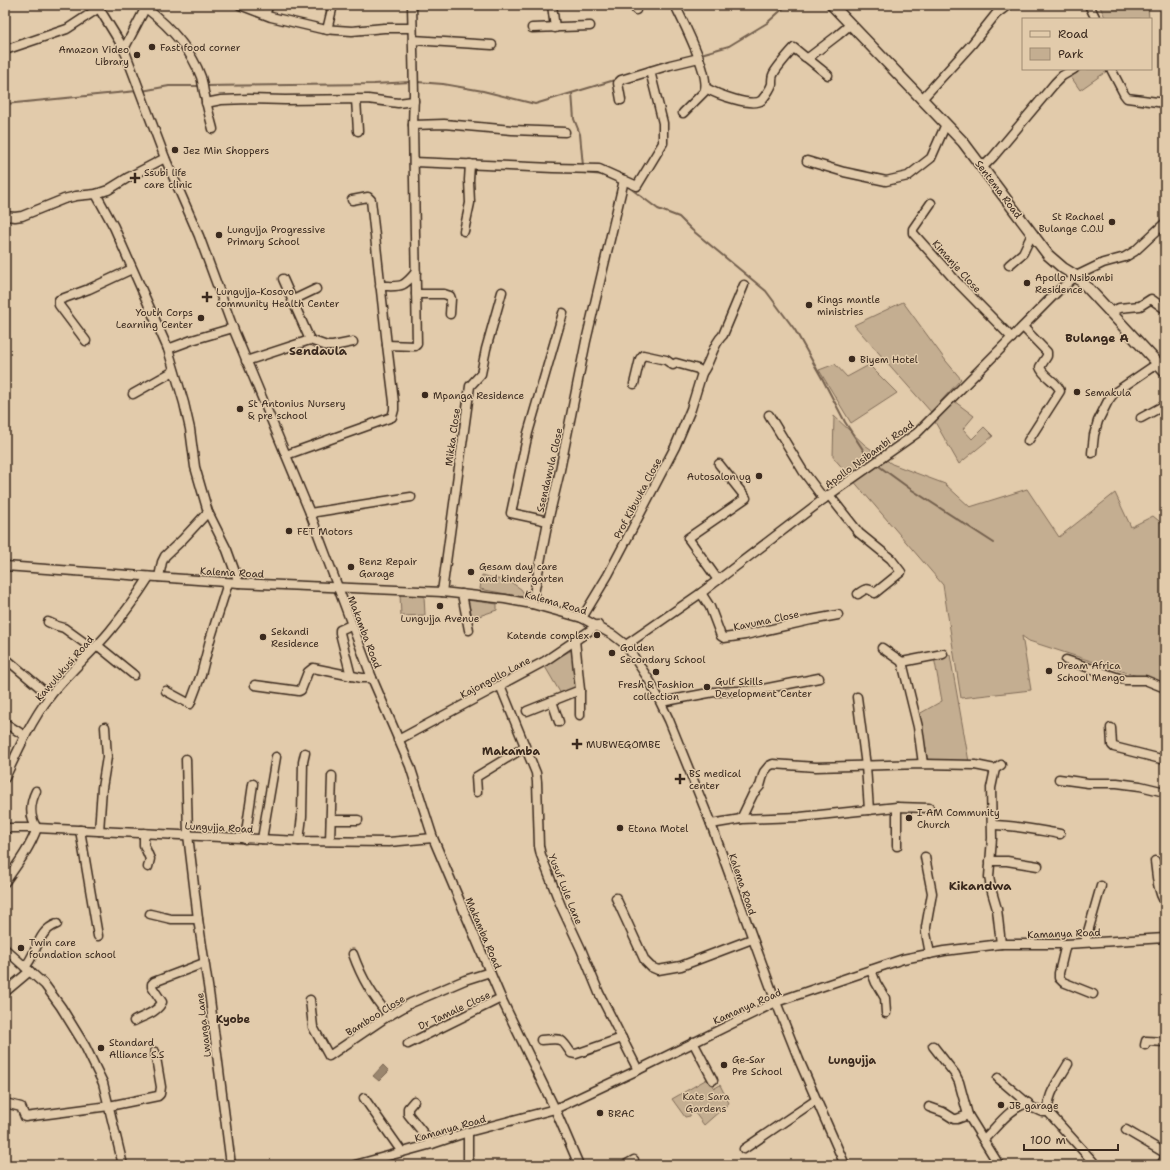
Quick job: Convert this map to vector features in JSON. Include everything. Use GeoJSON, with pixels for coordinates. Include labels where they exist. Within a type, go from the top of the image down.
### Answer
{"type":"FeatureCollection","features":[{"type":"Feature","properties":{"kind":"main road","name":"Sentema Road"},"geometry":{"type":"LineString","coordinates":[[832,5],[946,124],[983,167],[1041,246],[1056,262],[1076,276],[1162,367]]}},
{"type":"Feature","properties":{"kind":"street"},"geometry":{"type":"LineString","coordinates":[[240,5],[303,26],[327,30],[352,31],[384,28],[412,28]]}},
{"type":"Feature","properties":{"kind":"street"},"geometry":{"type":"LineString","coordinates":[[265,14],[269,5]]}},
{"type":"Feature","properties":{"kind":"street"},"geometry":{"type":"LineString","coordinates":[[327,30],[332,5]]}},
{"type":"Feature","properties":{"kind":"street"},"geometry":{"type":"LineString","coordinates":[[387,345],[415,346],[417,344],[412,5]]}},
{"type":"Feature","properties":{"kind":"street"},"geometry":{"type":"LineString","coordinates":[[552,5],[555,28]]}},
{"type":"Feature","properties":{"kind":"street"},"geometry":{"type":"LineString","coordinates":[[675,5],[697,55],[706,84],[706,88],[700,97],[683,113]]}},
{"type":"Feature","properties":{"kind":"street"},"geometry":{"type":"LineString","coordinates":[[922,99],[972,44],[996,14],[1008,5]]}},
{"type":"Feature","properties":{"kind":"street"},"geometry":{"type":"LineString","coordinates":[[1089,5],[1096,18]]}},
{"type":"Feature","properties":{"kind":"street"},"geometry":{"type":"LineString","coordinates":[[124,49],[146,6],[169,27],[196,65],[202,78],[206,103],[213,129]]}},
{"type":"Feature","properties":{"kind":"street"},"geometry":{"type":"LineString","coordinates":[[5,50],[67,29],[98,7]]}},
{"type":"Feature","properties":{"kind":"street","name":"Makamba Road"},"geometry":{"type":"LineString","coordinates":[[98,7],[124,49],[165,158],[199,236],[233,328],[310,513],[372,678],[410,766],[433,838],[501,998],[555,1109],[579,1165]]}},
{"type":"Feature","properties":{"kind":"street"},"geometry":{"type":"LineString","coordinates":[[806,58],[810,57],[832,40],[850,24]]}},
{"type":"Feature","properties":{"kind":"street"},"geometry":{"type":"LineString","coordinates":[[532,28],[590,26]]}},
{"type":"Feature","properties":{"kind":"street"},"geometry":{"type":"LineString","coordinates":[[413,40],[457,42],[492,46]]}},
{"type":"Feature","properties":{"kind":"street"},"geometry":{"type":"LineString","coordinates":[[706,88],[712,92],[739,100],[752,103],[760,101],[768,92],[772,84],[773,75],[794,48],[828,75]]}},
{"type":"Feature","properties":{"kind":"street"},"geometry":{"type":"LineString","coordinates":[[621,100],[618,84],[621,80],[697,55]]}},
{"type":"Feature","properties":{"kind":"street"},"geometry":{"type":"LineString","coordinates":[[983,167],[1055,83],[1062,76],[1072,70]]}},
{"type":"Feature","properties":{"kind":"street"},"geometry":{"type":"LineString","coordinates":[[1112,70],[1127,98],[1165,103]]}},
{"type":"Feature","properties":{"kind":"street"},"geometry":{"type":"LineString","coordinates":[[414,162],[599,169],[623,184],[637,186],[663,143],[663,123],[650,71]]}},
{"type":"Feature","properties":{"kind":"street"},"geometry":{"type":"LineString","coordinates":[[206,103],[221,100],[249,99],[368,99],[398,103],[414,101]]}},
{"type":"Feature","properties":{"kind":"street"},"geometry":{"type":"LineString","coordinates":[[356,99],[358,131]]}},
{"type":"Feature","properties":{"kind":"street"},"geometry":{"type":"LineString","coordinates":[[413,125],[444,124],[519,131],[565,132]]}},
{"type":"Feature","properties":{"kind":"street"},"geometry":{"type":"LineString","coordinates":[[807,162],[886,181],[908,176],[931,158],[946,124]]}},
{"type":"Feature","properties":{"kind":"street"},"geometry":{"type":"LineString","coordinates":[[5,216],[22,216],[64,199],[96,194],[108,190],[165,158]]}},
{"type":"Feature","properties":{"kind":"street"},"geometry":{"type":"LineString","coordinates":[[464,231],[470,202],[470,164]]}},
{"type":"Feature","properties":{"kind":"street","name":"Ssendawula Close"},"geometry":{"type":"LineString","coordinates":[[532,604],[586,341],[623,184]]}},
{"type":"Feature","properties":{"kind":"street"},"geometry":{"type":"LineString","coordinates":[[96,194],[114,227],[168,349],[184,403],[190,429],[195,467],[208,512],[227,550],[239,583]]}},
{"type":"Feature","properties":{"kind":"street"},"geometry":{"type":"LineString","coordinates":[[286,455],[392,417],[394,410],[370,198],[352,200]]}},
{"type":"Feature","properties":{"kind":"street","name":"Kimanje Close"},"geometry":{"type":"LineString","coordinates":[[931,203],[913,229],[913,233],[955,280],[1012,338]]}},
{"type":"Feature","properties":{"kind":"street","name":"Apollo Nsibambi Road"},"geometry":{"type":"LineString","coordinates":[[626,645],[701,593],[827,497],[917,433],[1058,290],[1076,276],[1103,263],[1125,257],[1135,251],[1165,223]]}},
{"type":"Feature","properties":{"kind":"street"},"geometry":{"type":"LineString","coordinates":[[1009,265],[1023,253],[1032,234]]}},
{"type":"Feature","properties":{"kind":"street"},"geometry":{"type":"LineString","coordinates":[[86,341],[59,305],[59,300],[89,289],[132,269]]}},
{"type":"Feature","properties":{"kind":"street"},"geometry":{"type":"LineString","coordinates":[[380,286],[400,286],[406,284],[416,272]]}},
{"type":"Feature","properties":{"kind":"street"},"geometry":{"type":"LineString","coordinates":[[283,279],[310,340]]}},
{"type":"Feature","properties":{"kind":"street","name":"Prof Kibuuka Close"},"geometry":{"type":"LineString","coordinates":[[582,618],[611,569],[675,447],[691,409],[702,373],[706,369],[717,341],[723,335],[744,285]]}},
{"type":"Feature","properties":{"kind":"street"},"geometry":{"type":"LineString","coordinates":[[293,300],[316,289]]}},
{"type":"Feature","properties":{"kind":"street","name":"Mikka Close"},"geometry":{"type":"LineString","coordinates":[[442,592],[470,386],[481,374],[486,349],[502,292]]}},
{"type":"Feature","properties":{"kind":"street"},"geometry":{"type":"LineString","coordinates":[[416,294],[444,294],[450,296],[450,314]]}},
{"type":"Feature","properties":{"kind":"street"},"geometry":{"type":"LineString","coordinates":[[1111,312],[1119,308],[1140,306],[1151,299],[1165,309]]}},
{"type":"Feature","properties":{"kind":"street"},"geometry":{"type":"LineString","coordinates":[[548,521],[511,513],[528,433],[563,313]]}},
{"type":"Feature","properties":{"kind":"street"},"geometry":{"type":"LineString","coordinates":[[1023,327],[1047,352],[1047,356],[1040,369],[1058,386],[1060,391],[1028,441]]}},
{"type":"Feature","properties":{"kind":"street"},"geometry":{"type":"LineString","coordinates":[[168,349],[233,328]]}},
{"type":"Feature","properties":{"kind":"street"},"geometry":{"type":"LineString","coordinates":[[246,360],[310,340],[327,346],[353,342]]}},
{"type":"Feature","properties":{"kind":"street"},"geometry":{"type":"LineString","coordinates":[[634,384],[640,359],[643,355],[666,360],[673,365],[676,363],[698,369],[702,373]]}},
{"type":"Feature","properties":{"kind":"street"},"geometry":{"type":"LineString","coordinates":[[1092,453],[1094,435],[1098,421],[1114,393],[1162,367]]}},
{"type":"Feature","properties":{"kind":"street"},"geometry":{"type":"LineString","coordinates":[[133,394],[174,371]]}},
{"type":"Feature","properties":{"kind":"street"},"geometry":{"type":"LineString","coordinates":[[1141,418],[1165,406]]}},
{"type":"Feature","properties":{"kind":"street"},"geometry":{"type":"LineString","coordinates":[[769,415],[803,471],[859,533],[891,559],[901,572],[874,593],[869,589],[865,589],[858,594]]}},
{"type":"Feature","properties":{"kind":"street"},"geometry":{"type":"LineString","coordinates":[[718,580],[688,538],[746,498],[719,464]]}},
{"type":"Feature","properties":{"kind":"street"},"geometry":{"type":"LineString","coordinates":[[310,513],[410,497]]}},
{"type":"Feature","properties":{"kind":"street"},"geometry":{"type":"LineString","coordinates":[[159,577],[162,562],[165,556],[208,512]]}},
{"type":"Feature","properties":{"kind":"street","name":"Kalema Road"},"geometry":{"type":"LineString","coordinates":[[5,566],[239,583],[442,592],[532,604],[582,618],[598,625],[626,645],[661,702],[711,824],[776,1002],[816,1100],[846,1165]]}},
{"type":"Feature","properties":{"kind":"street","name":"Kawulukusi Road"},"geometry":{"type":"LineString","coordinates":[[5,778],[25,736],[50,696],[109,632],[149,577]]}},
{"type":"Feature","properties":{"kind":"street"},"geometry":{"type":"LineString","coordinates":[[166,691],[190,704],[201,675],[208,646],[228,582]]}},
{"type":"Feature","properties":{"kind":"street","name":"Kavuma Close"},"geometry":{"type":"LineString","coordinates":[[701,593],[711,611],[721,636],[724,638],[745,635],[838,615]]}},
{"type":"Feature","properties":{"kind":"street"},"geometry":{"type":"LineString","coordinates":[[462,594],[469,630]]}},
{"type":"Feature","properties":{"kind":"street"},"geometry":{"type":"LineString","coordinates":[[48,622],[64,628],[95,647],[134,675]]}},
{"type":"Feature","properties":{"kind":"street"},"geometry":{"type":"LineString","coordinates":[[351,625],[340,630],[351,676]]}},
{"type":"Feature","properties":{"kind":"street","name":"Kajongollo Lane"},"geometry":{"type":"LineString","coordinates":[[398,740],[545,661],[598,625]]}},
{"type":"Feature","properties":{"kind":"street"},"geometry":{"type":"LineString","coordinates":[[575,640],[580,690],[580,715]]}},
{"type":"Feature","properties":{"kind":"street"},"geometry":{"type":"LineString","coordinates":[[882,648],[902,662],[918,727],[923,764]]}},
{"type":"Feature","properties":{"kind":"street"},"geometry":{"type":"LineString","coordinates":[[902,662],[943,654]]}},
{"type":"Feature","properties":{"kind":"street"},"geometry":{"type":"LineString","coordinates":[[5,658],[50,696]]}},
{"type":"Feature","properties":{"kind":"street"},"geometry":{"type":"LineString","coordinates":[[1066,660],[1125,680],[1146,680],[1165,688]]}},
{"type":"Feature","properties":{"kind":"street"},"geometry":{"type":"LineString","coordinates":[[255,684],[299,691],[301,690],[308,672],[312,668],[351,676],[372,678]]}},
{"type":"Feature","properties":{"kind":"street"},"geometry":{"type":"LineString","coordinates":[[661,702],[714,692],[758,690],[819,678]]}},
{"type":"Feature","properties":{"kind":"street","name":"Yusuf Lule Lane"},"geometry":{"type":"LineString","coordinates":[[500,685],[536,773],[539,846],[541,855],[561,906],[599,993],[638,1070]]}},
{"type":"Feature","properties":{"kind":"street"},"geometry":{"type":"LineString","coordinates":[[527,711],[580,690]]}},
{"type":"Feature","properties":{"kind":"street"},"geometry":{"type":"LineString","coordinates":[[857,696],[870,810]]}},
{"type":"Feature","properties":{"kind":"street"},"geometry":{"type":"LineString","coordinates":[[552,701],[559,722]]}},
{"type":"Feature","properties":{"kind":"street"},"geometry":{"type":"LineString","coordinates":[[5,723],[25,736]]}},
{"type":"Feature","properties":{"kind":"street"},"geometry":{"type":"LineString","coordinates":[[99,831],[102,788],[107,757],[105,726]]}},
{"type":"Feature","properties":{"kind":"street"},"geometry":{"type":"LineString","coordinates":[[1111,728],[1112,745],[1114,747],[1165,760]]}},
{"type":"Feature","properties":{"kind":"street"},"geometry":{"type":"LineString","coordinates":[[477,792],[476,777],[525,747]]}},
{"type":"Feature","properties":{"kind":"street"},"geometry":{"type":"LineString","coordinates":[[299,840],[302,816],[303,762],[305,754]]}},
{"type":"Feature","properties":{"kind":"street"},"geometry":{"type":"LineString","coordinates":[[262,839],[276,757]]}},
{"type":"Feature","properties":{"kind":"street","name":"Lwanga Lane"},"geometry":{"type":"LineString","coordinates":[[186,759],[188,835],[231,1165]]}},
{"type":"Feature","properties":{"kind":"street"},"geometry":{"type":"LineString","coordinates":[[741,819],[753,794],[760,786],[764,772],[773,764],[816,767],[923,764],[998,767],[991,788],[992,825],[990,884],[997,909],[1001,944]]}},
{"type":"Feature","properties":{"kind":"street"},"geometry":{"type":"LineString","coordinates":[[330,841],[332,776]]}},
{"type":"Feature","properties":{"kind":"street"},"geometry":{"type":"LineString","coordinates":[[1059,779],[1088,783],[1117,783],[1140,786],[1165,792]]}},
{"type":"Feature","properties":{"kind":"street"},"geometry":{"type":"LineString","coordinates":[[245,839],[253,784]]}},
{"type":"Feature","properties":{"kind":"street"},"geometry":{"type":"LineString","coordinates":[[5,882],[22,859],[34,837],[37,828],[32,822],[31,809],[32,800],[36,791]]}},
{"type":"Feature","properties":{"kind":"street"},"geometry":{"type":"LineString","coordinates":[[711,824],[741,819],[800,817],[897,807],[929,808]]}},
{"type":"Feature","properties":{"kind":"street"},"geometry":{"type":"LineString","coordinates":[[897,807],[897,846]]}},
{"type":"Feature","properties":{"kind":"street"},"geometry":{"type":"LineString","coordinates":[[331,820],[358,820]]}},
{"type":"Feature","properties":{"kind":"street"},"geometry":{"type":"LineString","coordinates":[[992,825],[1006,825],[1060,834]]}},
{"type":"Feature","properties":{"kind":"street","name":"Lungujja Road"},"geometry":{"type":"LineString","coordinates":[[5,828],[37,828],[245,839],[330,841],[389,842],[433,838]]}},
{"type":"Feature","properties":{"kind":"street"},"geometry":{"type":"LineString","coordinates":[[80,830],[98,936]]}},
{"type":"Feature","properties":{"kind":"street"},"geometry":{"type":"LineString","coordinates":[[144,833],[144,844],[150,860],[148,867]]}},
{"type":"Feature","properties":{"kind":"street"},"geometry":{"type":"LineString","coordinates":[[925,857],[929,886],[932,893],[926,927],[930,954]]}},
{"type":"Feature","properties":{"kind":"street"},"geometry":{"type":"LineString","coordinates":[[990,861],[1007,861],[1038,866]]}},
{"type":"Feature","properties":{"kind":"street"},"geometry":{"type":"LineString","coordinates":[[1155,861],[1157,882],[1165,903]]}},
{"type":"Feature","properties":{"kind":"street"},"geometry":{"type":"LineString","coordinates":[[1085,942],[1102,886]]}},
{"type":"Feature","properties":{"kind":"street"},"geometry":{"type":"LineString","coordinates":[[616,898],[645,961],[653,968],[666,969],[681,966],[752,939]]}},
{"type":"Feature","properties":{"kind":"street"},"geometry":{"type":"LineString","coordinates":[[150,914],[171,919],[198,920]]}},
{"type":"Feature","properties":{"kind":"street"},"geometry":{"type":"LineString","coordinates":[[5,992],[28,969],[38,941],[42,935],[51,926],[57,924]]}},
{"type":"Feature","properties":{"kind":"street","name":"Kamanya Road"},"geometry":{"type":"LineString","coordinates":[[356,1165],[432,1144],[468,1132],[555,1109],[776,1002],[903,959],[944,950],[1001,944],[1066,944],[1165,938]]}},
{"type":"Feature","properties":{"kind":"street"},"geometry":{"type":"LineString","coordinates":[[1066,944],[1059,978],[1063,982],[1093,994]]}},
{"type":"Feature","properties":{"kind":"street"},"geometry":{"type":"LineString","coordinates":[[5,949],[44,985],[61,1007],[85,1046],[103,1084],[123,1165]]}},
{"type":"Feature","properties":{"kind":"street"},"geometry":{"type":"LineString","coordinates":[[353,954],[367,987],[389,1016]]}},
{"type":"Feature","properties":{"kind":"street"},"geometry":{"type":"LineString","coordinates":[[134,1021],[157,1010],[161,1005],[162,1002],[152,987],[154,982],[204,963]]}},
{"type":"Feature","properties":{"kind":"street"},"geometry":{"type":"LineString","coordinates":[[871,970],[876,983],[885,998],[886,1013]]}},
{"type":"Feature","properties":{"kind":"street","name":"Bamboo Close"},"geometry":{"type":"LineString","coordinates":[[310,1000],[313,1027],[329,1056],[411,1003],[466,980],[490,972]]}},
{"type":"Feature","properties":{"kind":"street","name":"Dr Tamale Close"},"geometry":{"type":"LineString","coordinates":[[408,1044],[501,998]]}},
{"type":"Feature","properties":{"kind":"street"},"geometry":{"type":"LineString","coordinates":[[541,1040],[559,1039],[564,1041],[571,1053],[576,1054],[622,1038]]}},
{"type":"Feature","properties":{"kind":"street"},"geometry":{"type":"LineString","coordinates":[[1145,1045],[1146,1041],[1165,1042]]}},
{"type":"Feature","properties":{"kind":"street"},"geometry":{"type":"LineString","coordinates":[[693,1042],[713,1080]]}},
{"type":"Feature","properties":{"kind":"street"},"geometry":{"type":"LineString","coordinates":[[933,1046],[955,1074],[959,1082],[968,1115],[999,1165]]}},
{"type":"Feature","properties":{"kind":"street"},"geometry":{"type":"LineString","coordinates":[[5,1103],[21,1107],[25,1117],[109,1106],[155,1097],[160,1094],[161,1087],[155,1052]]}},
{"type":"Feature","properties":{"kind":"street"},"geometry":{"type":"LineString","coordinates":[[1068,1064],[1050,1096],[1047,1107],[1049,1112],[1096,1165]]}},
{"type":"Feature","properties":{"kind":"street"},"geometry":{"type":"LineString","coordinates":[[998,1078],[1036,1110],[1049,1112]]}},
{"type":"Feature","properties":{"kind":"street"},"geometry":{"type":"LineString","coordinates":[[364,1098],[402,1152]]}},
{"type":"Feature","properties":{"kind":"street"},"geometry":{"type":"LineString","coordinates":[[744,1149],[816,1100]]}},
{"type":"Feature","properties":{"kind":"street"},"geometry":{"type":"LineString","coordinates":[[414,1102],[408,1108],[408,1114],[432,1144]]}},
{"type":"Feature","properties":{"kind":"street"},"geometry":{"type":"LineString","coordinates":[[984,1140],[1009,1113],[1015,1108],[1028,1103]]}},
{"type":"Feature","properties":{"kind":"street"},"geometry":{"type":"LineString","coordinates":[[929,1107],[943,1112],[954,1119],[968,1115]]}},
{"type":"Feature","properties":{"kind":"street"},"geometry":{"type":"LineString","coordinates":[[1126,1130],[1165,1153]]}},
{"type":"Feature","properties":{"kind":"street"},"geometry":{"type":"LineString","coordinates":[[468,1132],[468,1165]]}},
{"type":"Feature","properties":{"kind":"street"},"geometry":{"type":"LineString","coordinates":[[1161,1165],[1165,1158]]}},
{"type":"Feature","properties":{"kind":"street"},"geometry":{"type":"LineString","coordinates":[[625,1165],[634,1160]]}},
{"type":"Feature","properties":{"kind":"green space"},"geometry":{"type":"Polygon","coordinates":[[[1099,5],[1148,5],[1149,18],[1106,18],[1099,5]]]}},
{"type":"Feature","properties":{"kind":"green space"},"geometry":{"type":"Polygon","coordinates":[[[1081,70],[1107,71],[1080,90],[1071,77],[1081,70]]]}},
{"type":"Feature","properties":{"kind":"green space"},"geometry":{"type":"Polygon","coordinates":[[[903,302],[961,379],[931,412],[854,325],[903,302]]]}},
{"type":"Feature","properties":{"kind":"green space"},"geometry":{"type":"Polygon","coordinates":[[[835,364],[847,377],[869,365],[897,393],[851,423],[819,370],[835,364]]]}},
{"type":"Feature","properties":{"kind":"green space"},"geometry":{"type":"Polygon","coordinates":[[[954,401],[974,416],[963,429],[972,439],[984,427],[993,436],[959,464],[935,422],[954,401]]]}},
{"type":"Feature","properties":{"kind":"green space"},"geometry":{"type":"Polygon","coordinates":[[[834,416],[865,445],[892,464],[945,484],[970,507],[1027,489],[1059,537],[1115,493],[1131,527],[1153,516],[1165,526],[1165,685],[1029,641],[1022,636],[1031,690],[961,698],[943,585],[833,457],[834,416]]]}},
{"type":"Feature","properties":{"kind":"green space"},"geometry":{"type":"Polygon","coordinates":[[[482,575],[512,583],[521,589],[527,598],[480,589],[482,575]]]}},
{"type":"Feature","properties":{"kind":"green space"},"geometry":{"type":"Polygon","coordinates":[[[400,594],[424,596],[425,615],[401,616],[400,594]]]}},
{"type":"Feature","properties":{"kind":"green space"},"geometry":{"type":"Polygon","coordinates":[[[467,600],[497,604],[497,610],[473,618],[467,600]]]}},
{"type":"Feature","properties":{"kind":"green space"},"geometry":{"type":"Polygon","coordinates":[[[572,650],[575,688],[561,694],[544,665],[572,650]]]}},
{"type":"Feature","properties":{"kind":"green space"},"geometry":{"type":"Polygon","coordinates":[[[950,655],[969,762],[928,762],[919,714],[942,701],[934,657],[950,655]]]}},
{"type":"Feature","properties":{"kind":"green space","name":"Kate Sara Gardens"},"geometry":{"type":"Polygon","coordinates":[[[707,1079],[715,1088],[720,1085],[729,1103],[704,1125],[695,1113],[691,1113],[690,1116],[685,1117],[672,1099],[707,1079]]]}},
{"type":"Feature","properties":{"kind":"shaded area"},"geometry":{"type":"Polygon","coordinates":[[[383,1065],[389,1071],[379,1081],[373,1076],[383,1065]]]}},
{"type":"Feature","properties":{"kind":"waterway"},"geometry":{"type":"LineString","coordinates":[[701,54],[729,46],[767,23],[787,5]]}},
{"type":"Feature","properties":{"kind":"waterway"},"geometry":{"type":"LineString","coordinates":[[417,82],[443,84],[483,91],[535,104],[618,79]]}},
{"type":"Feature","properties":{"kind":"waterway"},"geometry":{"type":"LineString","coordinates":[[205,86],[374,84],[410,82]]}},
{"type":"Feature","properties":{"kind":"waterway"},"geometry":{"type":"LineString","coordinates":[[142,91],[169,86],[201,86]]}},
{"type":"Feature","properties":{"kind":"waterway"},"geometry":{"type":"LineString","coordinates":[[5,104],[137,91]]}},
{"type":"Feature","properties":{"kind":"waterway"},"geometry":{"type":"LineString","coordinates":[[572,93],[574,119],[580,134],[583,166]]}},
{"type":"Feature","properties":{"kind":"waterway"},"geometry":{"type":"LineString","coordinates":[[583,170],[583,173],[604,175]]}},
{"type":"Feature","properties":{"kind":"waterway"},"geometry":{"type":"LineString","coordinates":[[626,185],[658,209],[679,217],[692,230],[766,291],[795,330],[845,422],[869,459],[872,461]]}},
{"type":"Feature","properties":{"kind":"waterway"},"geometry":{"type":"LineString","coordinates":[[876,464],[909,488],[994,543]]}},
{"type":"Feature","properties":{"kind":"place","name":"Fast food corner"},"geometry":{"type":"Point","coordinates":[152,47]}},
{"type":"Feature","properties":{"kind":"place","name":"Amazon Video Library"},"geometry":{"type":"Point","coordinates":[137,55]}},
{"type":"Feature","properties":{"kind":"place","name":"Jez Min Shoppers"},"geometry":{"type":"Point","coordinates":[175,150]}},
{"type":"Feature","properties":{"kind":"place","name":"Ssubi life care clinic"},"geometry":{"type":"Point","coordinates":[135,178]}},
{"type":"Feature","properties":{"kind":"place","name":"St Rachael Bulange C.O.U"},"geometry":{"type":"Point","coordinates":[1112,222]}},
{"type":"Feature","properties":{"kind":"place","name":"Lungujja Progressive Primary School"},"geometry":{"type":"Point","coordinates":[219,235]}},
{"type":"Feature","properties":{"kind":"place","name":"Apollo Nsibambi Residence"},"geometry":{"type":"Point","coordinates":[1027,283]}},
{"type":"Feature","properties":{"kind":"place","name":"Lungujja-Kosovo community Health Center"},"geometry":{"type":"Point","coordinates":[207,297]}},
{"type":"Feature","properties":{"kind":"place","name":"Kings mantle ministries"},"geometry":{"type":"Point","coordinates":[809,305]}},
{"type":"Feature","properties":{"kind":"place","name":"Youth Corps Learning Center"},"geometry":{"type":"Point","coordinates":[201,318]}},
{"type":"Feature","properties":{"kind":"place","name":"Biyem Hotel"},"geometry":{"type":"Point","coordinates":[852,359]}},
{"type":"Feature","properties":{"kind":"place","name":"Semakula"},"geometry":{"type":"Point","coordinates":[1077,392]}},
{"type":"Feature","properties":{"kind":"place","name":"Mpanga Residence"},"geometry":{"type":"Point","coordinates":[425,395]}},
{"type":"Feature","properties":{"kind":"place","name":"St Antonius Nursery & pre school"},"geometry":{"type":"Point","coordinates":[240,409]}},
{"type":"Feature","properties":{"kind":"place","name":"Autosalon ug"},"geometry":{"type":"Point","coordinates":[759,476]}},
{"type":"Feature","properties":{"kind":"place","name":"FET Motors"},"geometry":{"type":"Point","coordinates":[289,531]}},
{"type":"Feature","properties":{"kind":"place","name":"Benz Repair Garage"},"geometry":{"type":"Point","coordinates":[351,567]}},
{"type":"Feature","properties":{"kind":"place","name":"Gesam day care and kindergarten"},"geometry":{"type":"Point","coordinates":[471,572]}},
{"type":"Feature","properties":{"kind":"place","name":"Lungujja Avenue"},"geometry":{"type":"Point","coordinates":[440,606]}},
{"type":"Feature","properties":{"kind":"place","name":"Katende complex"},"geometry":{"type":"Point","coordinates":[597,635]}},
{"type":"Feature","properties":{"kind":"place","name":"Sekandi Residence"},"geometry":{"type":"Point","coordinates":[263,637]}},
{"type":"Feature","properties":{"kind":"place","name":"Golden Secondary School"},"geometry":{"type":"Point","coordinates":[612,653]}},
{"type":"Feature","properties":{"kind":"place","name":"Dream Africa School Mengo"},"geometry":{"type":"Point","coordinates":[1049,671]}},
{"type":"Feature","properties":{"kind":"place","name":"Fresh & Fashion collection"},"geometry":{"type":"Point","coordinates":[656,672]}},
{"type":"Feature","properties":{"kind":"place","name":"Gulf Skills Development Center"},"geometry":{"type":"Point","coordinates":[707,687]}},
{"type":"Feature","properties":{"kind":"place","name":"MUBWEGOMBE"},"geometry":{"type":"Point","coordinates":[577,744]}},
{"type":"Feature","properties":{"kind":"place","name":"BS medical center"},"geometry":{"type":"Point","coordinates":[680,779]}},
{"type":"Feature","properties":{"kind":"place","name":"I AM Community Church"},"geometry":{"type":"Point","coordinates":[909,818]}},
{"type":"Feature","properties":{"kind":"place","name":"Etana Motel"},"geometry":{"type":"Point","coordinates":[620,828]}},
{"type":"Feature","properties":{"kind":"place","name":"Twin care foundation school"},"geometry":{"type":"Point","coordinates":[21,948]}},
{"type":"Feature","properties":{"kind":"place","name":"Standard Alliance S.S"},"geometry":{"type":"Point","coordinates":[101,1048]}},
{"type":"Feature","properties":{"kind":"place","name":"Ge-Sar Pre School"},"geometry":{"type":"Point","coordinates":[724,1065]}},
{"type":"Feature","properties":{"kind":"place","name":"JB garage"},"geometry":{"type":"Point","coordinates":[1001,1105]}},
{"type":"Feature","properties":{"kind":"place","name":"BRAC"},"geometry":{"type":"Point","coordinates":[600,1113]}},
{"type":"Feature","properties":{"kind":"district","name":"Bulange A"},"geometry":{"type":"Point","coordinates":[1097,338]}},
{"type":"Feature","properties":{"kind":"district","name":"Sendaula"},"geometry":{"type":"Point","coordinates":[318,351]}},
{"type":"Feature","properties":{"kind":"district","name":"Makamba"},"geometry":{"type":"Point","coordinates":[511,751]}},
{"type":"Feature","properties":{"kind":"district","name":"Kikandwa"},"geometry":{"type":"Point","coordinates":[980,886]}},
{"type":"Feature","properties":{"kind":"district","name":"Kyobe"},"geometry":{"type":"Point","coordinates":[233,1019]}},
{"type":"Feature","properties":{"kind":"district","name":"Lungujja"},"geometry":{"type":"Point","coordinates":[852,1060]}}]}
